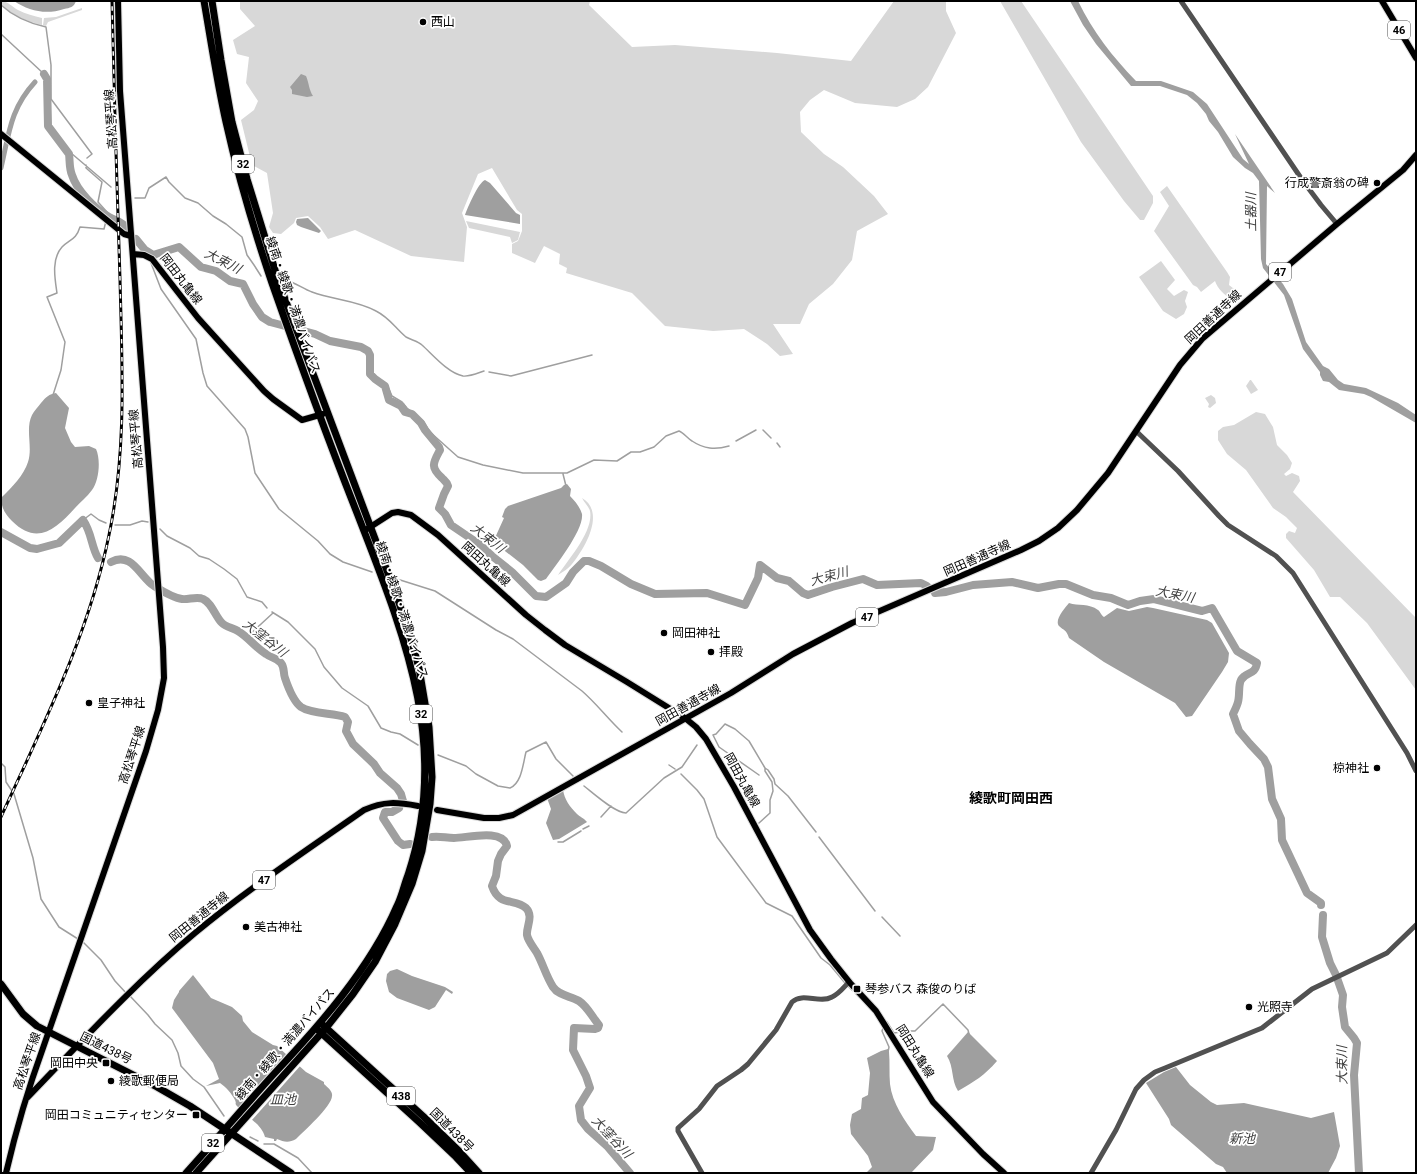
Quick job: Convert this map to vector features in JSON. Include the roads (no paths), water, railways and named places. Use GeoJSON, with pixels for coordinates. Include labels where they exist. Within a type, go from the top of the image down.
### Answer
{"type":"FeatureCollection","features":[{"type":"Feature","properties":{"kind":"highway","name":"綾南・綾歌・満濃バイパス"},"geometry":{"type":"LineString","coordinates":[[204,1],[226,124],[241,181],[258,239],[290,321],[299,336],[324,414]]}},
{"type":"Feature","properties":{"kind":"highway","name":"綾南・綾歌・満濃バイパス"},"geometry":{"type":"LineString","coordinates":[[212,1],[221,60],[238,143],[264,237],[290,321],[291,335],[324,414],[345,456],[410,664],[416,690],[424,743],[424,804],[416,849],[399,903],[391,920],[369,957],[347,989],[317,1025],[295,1058]]}},
{"type":"Feature","properties":{"kind":"highway","name":"綾南・綾歌・満濃バイパス"},"geometry":{"type":"LineString","coordinates":[[196,1173],[242,1115],[295,1058],[324,1031],[363,981],[395,924],[409,891],[422,851],[430,804],[432,777],[431,743],[425,695],[419,668],[398,600],[367,529]]}},
{"type":"Feature","properties":{"kind":"highway","name":"国道438号"},"geometry":{"type":"LineString","coordinates":[[1,984],[30,1021],[48,1032],[158,1087],[190,1106],[291,1173]]}},
{"type":"Feature","properties":{"kind":"highway","name":"国道438号"},"geometry":{"type":"LineString","coordinates":[[317,1025],[424,1117],[479,1173]]}},
{"type":"Feature","properties":{"kind":"highway","name":"国道438号"},"geometry":{"type":"LineString","coordinates":[[324,1031],[471,1173]]}},
{"type":"Feature","properties":{"kind":"highway","name":"綾南・綾歌・満濃バイパス"},"geometry":{"type":"LineString","coordinates":[[186,1173],[228,1132]]}},
{"type":"Feature","properties":{"kind":"main road","name":"高松琴平線"},"geometry":{"type":"LineString","coordinates":[[118,1],[120,91],[131,236]]}},
{"type":"Feature","properties":{"kind":"main road","name":"46"},"geometry":{"type":"LineString","coordinates":[[1382,1],[1416,58]]}},
{"type":"Feature","properties":{"kind":"main road"},"geometry":{"type":"LineString","coordinates":[[3,136],[124,234],[131,236],[133,254]]}},
{"type":"Feature","properties":{"kind":"main road","name":"岡田善通寺線"},"geometry":{"type":"LineString","coordinates":[[437,810],[484,818],[499,818],[513,815],[731,693],[780,662],[846,626],[1021,550],[1049,535],[1068,520],[1108,472],[1180,365],[1202,339],[1226,317],[1402,170],[1416,156]]}},
{"type":"Feature","properties":{"kind":"main road","name":"高松琴平線"},"geometry":{"type":"LineString","coordinates":[[6,1173],[25,1100],[146,751],[158,710],[164,678],[159,589],[133,254]]}},
{"type":"Feature","properties":{"kind":"main road","name":"岡田丸亀線"},"geometry":{"type":"LineString","coordinates":[[133,254],[144,254],[151,258],[198,318],[273,399],[302,420],[324,414]]}},
{"type":"Feature","properties":{"kind":"main road","name":"岡田丸亀線"},"geometry":{"type":"LineString","coordinates":[[367,529],[392,513],[398,512],[411,516],[438,535],[526,616],[565,645],[685,718],[696,727],[706,739],[734,787],[810,930],[847,984],[876,1011],[933,1102],[983,1154],[1004,1173]]}},
{"type":"Feature","properties":{"kind":"main road","name":"岡田善通寺線"},"geometry":{"type":"LineString","coordinates":[[25,1100],[128,995],[194,933],[228,907],[364,810],[380,804],[392,802],[418,806]]}},
{"type":"Feature","properties":{"kind":"street"},"geometry":{"type":"LineString","coordinates":[[1181,1],[1335,226]]}},
{"type":"Feature","properties":{"kind":"street"},"geometry":{"type":"LineString","coordinates":[[1136,431],[1178,471],[1228,525],[1276,556],[1292,573],[1407,753],[1416,771]]}},
{"type":"Feature","properties":{"kind":"street"},"geometry":{"type":"LineString","coordinates":[[1091,1173],[1116,1130],[1134,1094],[1144,1080],[1155,1072],[1262,1028],[1312,989],[1387,953],[1416,925]]}},
{"type":"Feature","properties":{"kind":"street"},"geometry":{"type":"LineString","coordinates":[[702,1173],[678,1131],[678,1128],[700,1109],[717,1086],[748,1064],[776,1030],[792,1002],[796,998],[829,999],[837,994],[847,984]]}},
{"type":"Feature","properties":{"kind":"water"},"geometry":{"type":"Polygon","coordinates":[[[14,1],[76,1],[70,8],[44,12],[32,10],[14,1]]]}},
{"type":"Feature","properties":{"kind":"water"},"geometry":{"type":"Polygon","coordinates":[[[1070,1],[1078,1],[1090,23],[1104,43],[1136,81],[1161,81],[1193,92],[1207,104],[1243,159],[1249,164],[1235,134],[1275,193],[1267,186],[1266,264],[1283,284],[1292,299],[1306,342],[1323,366],[1329,369],[1338,380],[1344,384],[1366,388],[1398,403],[1416,415],[1416,423],[1371,397],[1364,394],[1339,390],[1329,382],[1323,381],[1320,372],[1303,349],[1284,295],[1263,268],[1261,259],[1259,181],[1253,173],[1233,157],[1206,114],[1197,103],[1187,95],[1160,86],[1131,86],[1096,44],[1083,25],[1070,1]]]}},
{"type":"Feature","properties":{"kind":"water"},"geometry":{"type":"Polygon","coordinates":[[[301,74],[306,76],[313,96],[307,97],[292,94],[290,87],[301,74]]]}},
{"type":"Feature","properties":{"kind":"water"},"geometry":{"type":"Polygon","coordinates":[[[485,180],[490,183],[516,213],[520,215],[520,224],[465,215],[476,190],[485,180]]]}},
{"type":"Feature","properties":{"kind":"water"},"geometry":{"type":"Polygon","coordinates":[[[308,218],[321,231],[319,233],[297,225],[297,219],[308,218]]]}},
{"type":"Feature","properties":{"kind":"water"},"geometry":{"type":"Polygon","coordinates":[[[56,393],[69,408],[65,428],[71,442],[75,447],[89,446],[96,449],[99,464],[98,476],[90,493],[61,522],[46,532],[30,532],[21,528],[7,516],[2,507],[2,497],[21,476],[28,462],[30,450],[29,426],[32,415],[46,397],[56,393]]]}},
{"type":"Feature","properties":{"kind":"water"},"geometry":{"type":"Polygon","coordinates":[[[567,484],[571,489],[570,496],[581,511],[581,521],[574,538],[562,557],[546,579],[541,581],[496,544],[494,540],[504,518],[502,517],[505,509],[508,506],[561,488],[567,484]]]}},
{"type":"Feature","properties":{"kind":"water"},"geometry":{"type":"Polygon","coordinates":[[[1069,603],[1095,608],[1104,617],[1117,608],[1129,611],[1147,607],[1207,620],[1212,623],[1229,653],[1228,662],[1192,716],[1186,717],[1175,703],[1104,662],[1069,638],[1066,632],[1059,626],[1058,621],[1069,603]]]}},
{"type":"Feature","properties":{"kind":"water"},"geometry":{"type":"Polygon","coordinates":[[[563,789],[570,806],[587,822],[559,839],[553,840],[546,823],[551,809],[547,798],[563,789]]]}},
{"type":"Feature","properties":{"kind":"water"},"geometry":{"type":"Polygon","coordinates":[[[397,969],[412,976],[445,987],[453,992],[452,994],[446,990],[435,1007],[429,1010],[397,998],[389,992],[386,981],[387,974],[390,971],[397,969]]]}},
{"type":"Feature","properties":{"kind":"water","name":"皿池"},"geometry":{"type":"Polygon","coordinates":[[[193,975],[211,998],[232,1007],[242,1016],[243,1021],[252,1032],[277,1046],[306,1072],[324,1082],[324,1084],[331,1091],[331,1100],[327,1106],[317,1119],[296,1139],[289,1142],[277,1139],[274,1141],[274,1139],[265,1137],[257,1124],[237,1106],[234,1098],[224,1086],[220,1083],[206,1086],[219,1079],[213,1063],[172,1008],[179,991],[193,975]]]}},
{"type":"Feature","properties":{"kind":"water"},"geometry":{"type":"Polygon","coordinates":[[[968,1032],[997,1061],[979,1078],[958,1091],[947,1056],[968,1032]]]}},
{"type":"Feature","properties":{"kind":"water"},"geometry":{"type":"Polygon","coordinates":[[[888,1049],[891,1091],[900,1112],[916,1136],[936,1137],[933,1150],[911,1173],[866,1173],[872,1167],[868,1156],[851,1134],[850,1125],[852,1114],[861,1109],[862,1098],[868,1095],[870,1073],[867,1058],[888,1049]]]}},
{"type":"Feature","properties":{"kind":"water","name":"新池"},"geometry":{"type":"Polygon","coordinates":[[[1176,1067],[1190,1085],[1217,1105],[1244,1103],[1311,1118],[1334,1112],[1340,1146],[1336,1158],[1328,1173],[1227,1173],[1223,1167],[1216,1164],[1171,1125],[1169,1119],[1146,1083],[1164,1072],[1176,1067]]]}},
{"type":"Feature","properties":{"kind":"waterway"},"geometry":{"type":"LineString","coordinates":[[1,5],[22,19],[33,24],[46,27],[51,65],[51,99],[92,154],[87,158]]}},
{"type":"Feature","properties":{"kind":"waterway"},"geometry":{"type":"LineString","coordinates":[[1,34],[44,74]]}},
{"type":"Feature","properties":{"kind":"waterway","name":"大束川"},"geometry":{"type":"LineString","coordinates":[[44,74],[47,79],[48,126],[69,154],[70,170],[74,181],[92,204],[104,214],[121,222],[126,228]]}},
{"type":"Feature","properties":{"kind":"waterway"},"geometry":{"type":"LineString","coordinates":[[1,168],[15,112],[20,102],[35,82]]}},
{"type":"Feature","properties":{"kind":"waterway","name":"大束川"},"geometry":{"type":"LineString","coordinates":[[47,95],[48,123],[52,130],[71,153],[111,187]]}},
{"type":"Feature","properties":{"kind":"waterway"},"geometry":{"type":"LineString","coordinates":[[86,165],[86,168],[102,182],[98,202],[107,212],[107,216]]}},
{"type":"Feature","properties":{"kind":"waterway"},"geometry":{"type":"LineString","coordinates":[[135,198],[145,198],[149,188],[166,177],[185,198],[198,203],[242,237],[247,255],[261,276]]}},
{"type":"Feature","properties":{"kind":"waterway"},"geometry":{"type":"LineString","coordinates":[[53,395],[61,370],[65,342],[47,297],[57,293],[55,282],[56,257],[62,247],[77,234],[80,227],[104,229],[106,221]]}},
{"type":"Feature","properties":{"kind":"waterway","name":"大束川"},"geometry":{"type":"LineString","coordinates":[[136,239],[145,250],[153,255],[179,247],[201,267],[216,271],[230,281],[243,284],[253,304],[262,317],[270,322],[315,334],[330,341],[361,347],[368,351],[370,355],[370,374],[385,386],[389,400],[401,406],[405,412],[412,414],[421,423],[439,447],[440,450],[434,462],[434,468],[448,486],[439,508],[445,514],[451,525],[479,544],[512,572],[536,596],[546,597],[566,583],[573,572],[584,561],[589,561],[601,566],[631,584],[655,594],[707,593],[745,605],[758,578],[760,565],[777,578],[789,581],[803,593],[808,595],[863,579],[877,585],[921,583],[927,586]]}},
{"type":"Feature","properties":{"kind":"waterway"},"geometry":{"type":"LineString","coordinates":[[151,263],[161,289],[196,339],[207,386],[245,429],[255,473],[279,509],[318,541],[330,554],[343,562],[372,572]]}},
{"type":"Feature","properties":{"kind":"waterway"},"geometry":{"type":"LineString","coordinates":[[285,280],[312,292],[352,302],[376,311],[389,320],[406,337],[420,344],[441,363],[457,374],[468,376],[484,371]]}},
{"type":"Feature","properties":{"kind":"waterway"},"geometry":{"type":"LineString","coordinates":[[489,372],[511,376],[592,355]]}},
{"type":"Feature","properties":{"kind":"waterway"},"geometry":{"type":"LineString","coordinates":[[382,384],[385,384],[392,396],[402,402],[423,421],[430,432],[458,457],[483,465],[523,473],[567,473],[594,460],[617,461],[631,452],[640,452],[654,447],[666,436],[679,431],[696,444],[705,447],[719,448],[729,446]]}},
{"type":"Feature","properties":{"kind":"waterway"},"geometry":{"type":"LineString","coordinates":[[736,441],[756,430]]}},
{"type":"Feature","properties":{"kind":"waterway"},"geometry":{"type":"LineString","coordinates":[[763,430],[771,438]]}},
{"type":"Feature","properties":{"kind":"waterway"},"geometry":{"type":"LineString","coordinates":[[777,443],[780,447]]}},
{"type":"Feature","properties":{"kind":"waterway"},"geometry":{"type":"LineString","coordinates":[[563,474],[566,486]]}},
{"type":"Feature","properties":{"kind":"waterway"},"geometry":{"type":"LineString","coordinates":[[83,520],[91,514],[106,523]]}},
{"type":"Feature","properties":{"kind":"waterway","name":"大窪谷川"},"geometry":{"type":"LineString","coordinates":[[1,532],[30,548],[37,549],[59,543],[83,520],[98,558]]}},
{"type":"Feature","properties":{"kind":"waterway"},"geometry":{"type":"LineString","coordinates":[[115,525],[130,525],[142,521],[148,522]]}},
{"type":"Feature","properties":{"kind":"waterway"},"geometry":{"type":"LineString","coordinates":[[160,529],[167,536],[190,548],[199,556],[209,559],[224,569],[237,579],[247,597],[262,602],[267,608]]}},
{"type":"Feature","properties":{"kind":"waterway","name":"大窪谷川"},"geometry":{"type":"LineString","coordinates":[[111,562],[118,560],[130,562],[149,582],[171,596],[182,599],[201,598],[206,601],[224,624],[242,633],[262,652],[281,663],[289,690],[293,698],[301,707],[310,711],[345,717],[348,722],[346,731],[353,744],[374,764],[380,773],[397,788],[403,801]]}},
{"type":"Feature","properties":{"kind":"waterway"},"geometry":{"type":"LineString","coordinates":[[397,579],[435,591],[496,630],[513,639],[582,691],[622,732]]}},
{"type":"Feature","properties":{"kind":"waterway","name":"大束川"},"geometry":{"type":"LineString","coordinates":[[935,593],[946,592],[973,585],[1012,582],[1038,588],[1066,584],[1093,595],[1111,598],[1128,605],[1154,599],[1202,611],[1212,608],[1237,651],[1257,663],[1254,670],[1245,675],[1241,680],[1238,702],[1233,714],[1239,731],[1264,759],[1268,767],[1272,799],[1281,819],[1282,840],[1307,893],[1321,903],[1321,905]]}},
{"type":"Feature","properties":{"kind":"waterway"},"geometry":{"type":"LineString","coordinates":[[272,612],[288,622],[315,649],[324,667],[342,688],[368,706],[381,728],[400,734],[418,745]]}},
{"type":"Feature","properties":{"kind":"waterway"},"geometry":{"type":"LineString","coordinates":[[247,637],[273,613]]}},
{"type":"Feature","properties":{"kind":"waterway"},"geometry":{"type":"LineString","coordinates":[[759,775],[719,747],[713,735],[716,734],[725,724],[735,729],[749,741],[772,782],[773,791],[770,800],[770,813],[759,823]]}},
{"type":"Feature","properties":{"kind":"waterway"},"geometry":{"type":"LineString","coordinates":[[438,755],[466,766],[476,774],[498,786],[510,788],[520,777],[526,752],[546,742],[556,759],[573,776]]}},
{"type":"Feature","properties":{"kind":"waterway"},"geometry":{"type":"LineString","coordinates":[[584,786],[616,810],[626,813],[664,778],[682,767],[697,745]]}},
{"type":"Feature","properties":{"kind":"waterway"},"geometry":{"type":"LineString","coordinates":[[1,763],[5,767],[6,782],[14,794],[33,858],[41,899],[59,927],[78,939]]}},
{"type":"Feature","properties":{"kind":"waterway"},"geometry":{"type":"LineString","coordinates":[[669,765],[675,769]]}},
{"type":"Feature","properties":{"kind":"waterway"},"geometry":{"type":"LineString","coordinates":[[765,768],[774,779],[775,784],[788,796],[816,832]]}},
{"type":"Feature","properties":{"kind":"waterway"},"geometry":{"type":"LineString","coordinates":[[681,774],[704,799],[717,837],[766,903],[792,916],[821,958],[830,965],[845,983]]}},
{"type":"Feature","properties":{"kind":"waterway"},"geometry":{"type":"LineString","coordinates":[[601,817],[611,806]]}},
{"type":"Feature","properties":{"kind":"waterway","name":"大窪谷川"},"geometry":{"type":"LineString","coordinates":[[399,808],[392,812],[385,812],[383,818],[398,841],[403,845],[410,844]]}},
{"type":"Feature","properties":{"kind":"waterway"},"geometry":{"type":"LineString","coordinates":[[583,829],[589,826]]}},
{"type":"Feature","properties":{"kind":"waterway"},"geometry":{"type":"LineString","coordinates":[[558,842],[563,842],[581,831]]}},
{"type":"Feature","properties":{"kind":"waterway","name":"大窪谷川"},"geometry":{"type":"LineString","coordinates":[[432,837],[454,838],[484,835],[499,837],[504,840],[507,846],[498,861],[496,876],[492,886],[495,893],[503,900],[517,903],[526,908],[530,918],[527,935],[537,953],[548,979],[558,992],[582,1003],[599,1025],[598,1028],[595,1029],[574,1028],[573,1050],[586,1076],[590,1088],[579,1106],[581,1120],[588,1129],[607,1146],[630,1173]]}},
{"type":"Feature","properties":{"kind":"waterway"},"geometry":{"type":"LineString","coordinates":[[819,837],[875,911]]}},
{"type":"Feature","properties":{"kind":"waterway","name":"大束川"},"geometry":{"type":"LineString","coordinates":[[1323,915],[1322,937],[1330,963],[1343,995],[1342,1007],[1345,1027],[1357,1043],[1354,1075],[1359,1173]]}},
{"type":"Feature","properties":{"kind":"waterway"},"geometry":{"type":"LineString","coordinates":[[882,917],[900,936]]}},
{"type":"Feature","properties":{"kind":"waterway"},"geometry":{"type":"LineString","coordinates":[[83,942],[101,960],[115,981],[127,994]]}},
{"type":"Feature","properties":{"kind":"waterway"},"geometry":{"type":"LineString","coordinates":[[848,986],[865,1003]]}},
{"type":"Feature","properties":{"kind":"waterway"},"geometry":{"type":"LineString","coordinates":[[130,996],[155,1024],[172,1040],[178,1053],[181,1066],[193,1079],[204,1087],[224,1116]]}},
{"type":"Feature","properties":{"kind":"waterway"},"geometry":{"type":"LineString","coordinates":[[887,1022],[894,1033],[915,1031],[943,1004],[968,1030],[969,1034]]}},
{"type":"Feature","properties":{"kind":"waterway"},"geometry":{"type":"LineString","coordinates":[[883,1028],[882,1031],[889,1047],[888,1052]]}},
{"type":"Feature","properties":{"kind":"waterway"},"geometry":{"type":"LineString","coordinates":[[250,1137],[258,1141]]}},
{"type":"Feature","properties":{"kind":"waterway"},"geometry":{"type":"LineString","coordinates":[[264,1144],[274,1144],[298,1158],[312,1173]]}},
{"type":"Feature","properties":{"kind":"railway"},"geometry":{"type":"LineString","coordinates":[[1,817],[63,679],[90,608],[109,535],[115,503],[121,439],[122,375],[112,1]]}},
{"type":"Feature","properties":{"kind":"place","name":"西山"},"geometry":{"type":"Point","coordinates":[423,22]}},
{"type":"Feature","properties":{"kind":"place","name":"行成警斎翁の碑"},"geometry":{"type":"Point","coordinates":[1377,183]}},
{"type":"Feature","properties":{"kind":"place","name":"岡田神社"},"geometry":{"type":"Point","coordinates":[664,633]}},
{"type":"Feature","properties":{"kind":"place","name":"拝殿"},"geometry":{"type":"Point","coordinates":[711,652]}},
{"type":"Feature","properties":{"kind":"place","name":"皇子神社"},"geometry":{"type":"Point","coordinates":[89,703]}},
{"type":"Feature","properties":{"kind":"place","name":"椋神社"},"geometry":{"type":"Point","coordinates":[1377,768]}},
{"type":"Feature","properties":{"kind":"place","name":"美古神社"},"geometry":{"type":"Point","coordinates":[246,927]}},
{"type":"Feature","properties":{"kind":"place","name":"琴参バス 森俊のりば"},"geometry":{"type":"Point","coordinates":[857,989]}},
{"type":"Feature","properties":{"kind":"place","name":"光照寺"},"geometry":{"type":"Point","coordinates":[1249,1007]}},
{"type":"Feature","properties":{"kind":"place","name":"岡田中央"},"geometry":{"type":"Point","coordinates":[106,1063]}},
{"type":"Feature","properties":{"kind":"place","name":"綾歌郵便局"},"geometry":{"type":"Point","coordinates":[111,1081]}},
{"type":"Feature","properties":{"kind":"place","name":"岡田コミュニティセンター"},"geometry":{"type":"Point","coordinates":[196,1115]}},
{"type":"Feature","properties":{"kind":"district","name":"綾歌町岡田西"},"geometry":{"type":"Point","coordinates":[1011,798]}},
{"type":"Feature","properties":{"kind":"water label","name":"土器川"},"geometry":{"type":"Point","coordinates":[1251,212]}}]}
